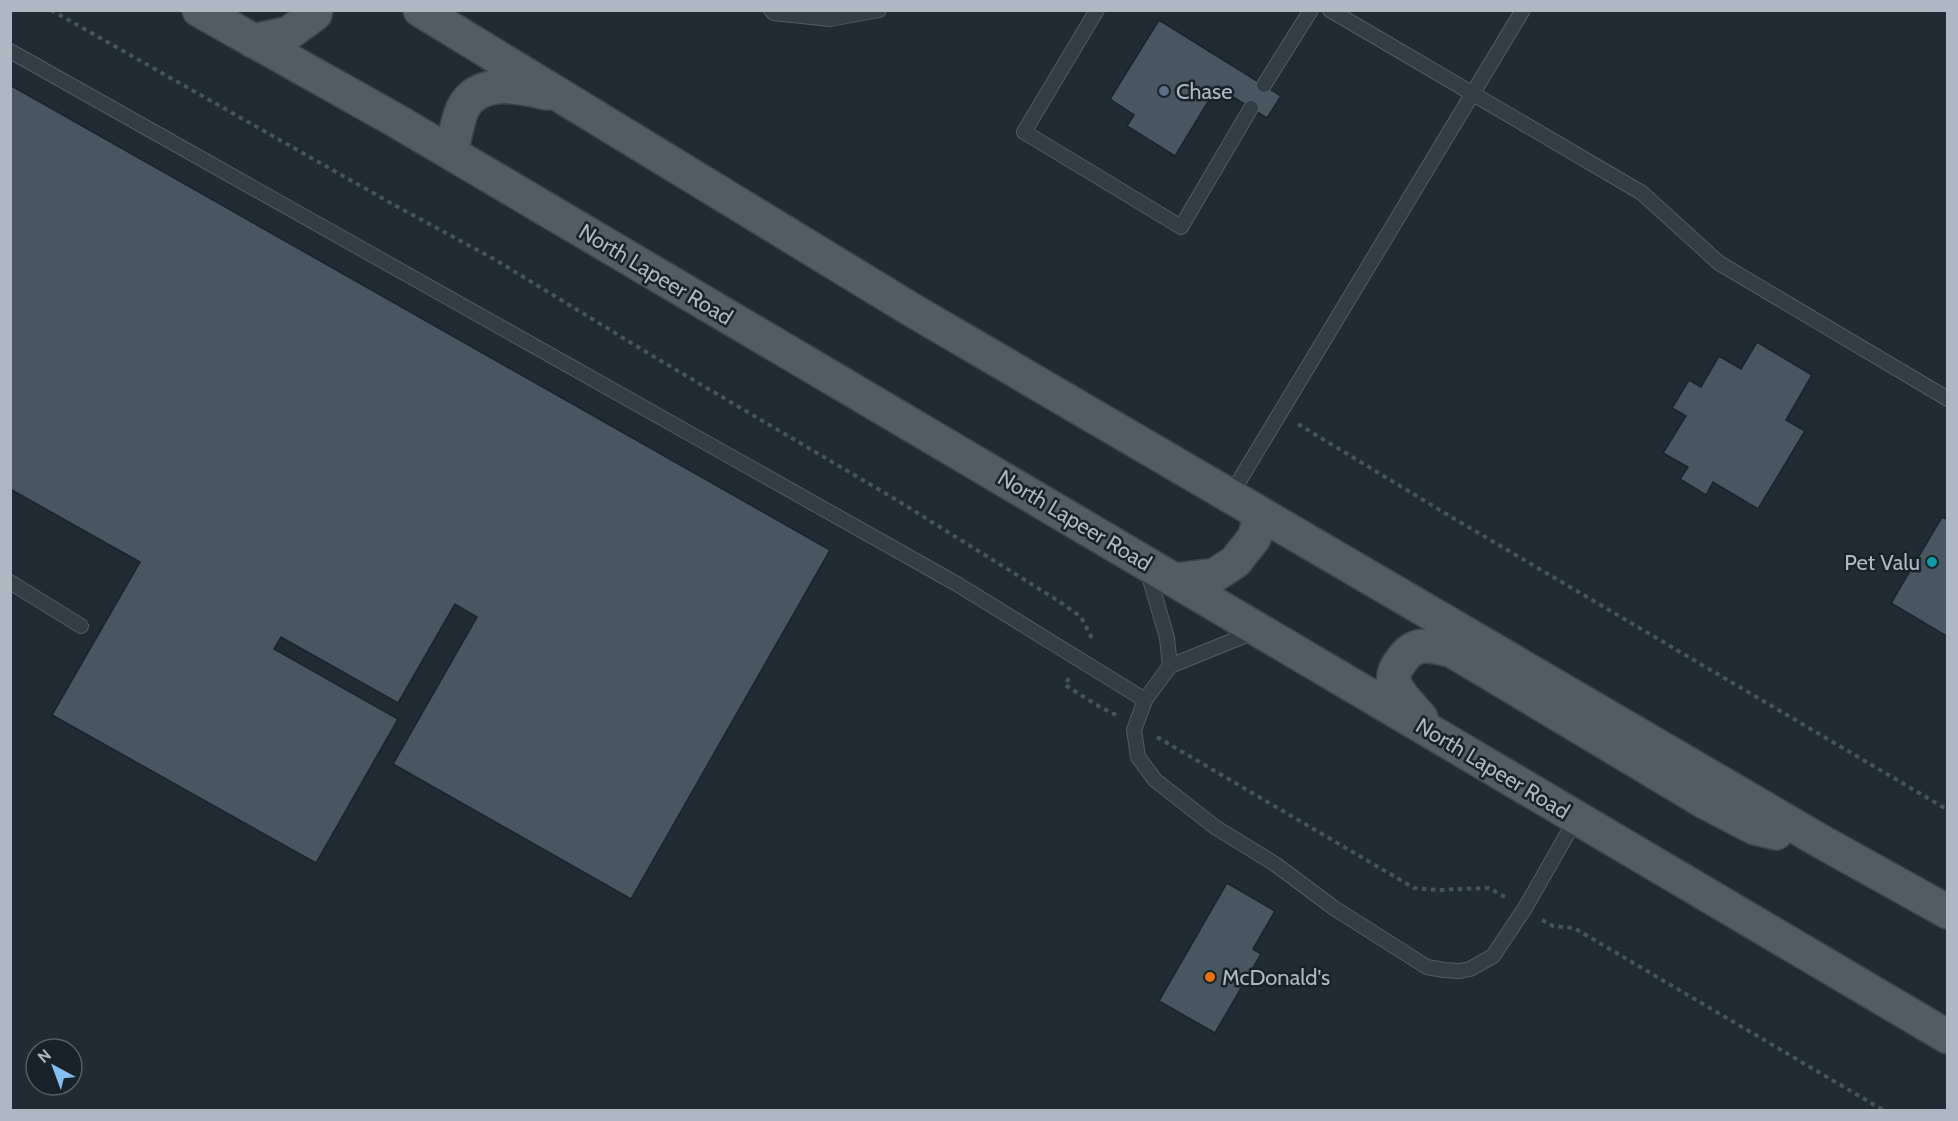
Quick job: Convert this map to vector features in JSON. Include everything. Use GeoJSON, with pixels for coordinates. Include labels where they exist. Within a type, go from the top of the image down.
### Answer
{"type":"FeatureCollection","features":[{"type":"Feature","properties":{"kind":"main road","name":"North Lapeer Road"},"geometry":{"type":"LineString","coordinates":[[199,10],[452,153],[1947,1037]]}},
{"type":"Feature","properties":{"kind":"main road"},"geometry":{"type":"LineString","coordinates":[[254,41],[289,33],[315,14],[316,10]]}},
{"type":"Feature","properties":{"kind":"main road"},"geometry":{"type":"LineString","coordinates":[[420,10],[912,310],[1822,842],[1947,912]]}},
{"type":"Feature","properties":{"kind":"main road"},"geometry":{"type":"LineString","coordinates":[[452,153],[463,109],[472,95],[486,88],[516,86],[563,97]]}},
{"type":"Feature","properties":{"kind":"main road"},"geometry":{"type":"LineString","coordinates":[[1175,580],[1215,575],[1235,562],[1254,538],[1261,514]]}},
{"type":"Feature","properties":{"kind":"main road"},"geometry":{"type":"LineString","coordinates":[[1431,730],[1393,678],[1403,658],[1421,645],[1451,650],[1705,802],[1755,828],[1822,842]]}},
{"type":"Feature","properties":{"kind":"lane"},"geometry":{"type":"LineString","coordinates":[[771,10],[774,13],[830,19],[879,10]]}},
{"type":"Feature","properties":{"kind":"lane"},"geometry":{"type":"LineString","coordinates":[[1097,10],[1024,132],[1182,227],[1251,108]]}},
{"type":"Feature","properties":{"kind":"lane"},"geometry":{"type":"LineString","coordinates":[[1264,85],[1311,10]]}},
{"type":"Feature","properties":{"kind":"lane"},"geometry":{"type":"LineString","coordinates":[[1330,10],[1642,193],[1719,263],[1947,399]]}},
{"type":"Feature","properties":{"kind":"lane"},"geometry":{"type":"LineString","coordinates":[[1230,496],[1523,10]]}},
{"type":"Feature","properties":{"kind":"lane"},"geometry":{"type":"LineString","coordinates":[[10,51],[957,584],[1145,700]]}},
{"type":"Feature","properties":{"kind":"lane"},"geometry":{"type":"LineString","coordinates":[[1145,562],[1161,611],[1170,666]]}},
{"type":"Feature","properties":{"kind":"lane"},"geometry":{"type":"LineString","coordinates":[[10,582],[81,626]]}},
{"type":"Feature","properties":{"kind":"lane"},"geometry":{"type":"LineString","coordinates":[[1260,629],[1170,666],[1145,700],[1134,730],[1138,757],[1155,780],[1215,827],[1275,864],[1334,908],[1427,967],[1460,971],[1470,969],[1493,956],[1525,908],[1576,817]]}},
{"type":"Feature","properties":{"kind":"path"},"geometry":{"type":"LineString","coordinates":[[51,10],[494,259],[1016,573],[1081,617],[1091,636],[1065,685],[1100,708]]}},
{"type":"Feature","properties":{"kind":"path"},"geometry":{"type":"LineString","coordinates":[[1281,413],[1478,533],[1947,810]]}},
{"type":"Feature","properties":{"kind":"building","name":"Chase"},"geometry":{"type":"Polygon","coordinates":[[[1159,20],[1281,96],[1267,118],[1217,87],[1175,156],[1127,126],[1134,115],[1110,99],[1159,20]]]}},
{"type":"Feature","properties":{"kind":"building"},"geometry":{"type":"Polygon","coordinates":[[[10,85],[830,550],[631,899],[393,764],[477,617],[455,604],[398,703],[281,637],[274,649],[398,719],[316,863],[52,715],[140,562],[10,489],[10,85]]]}},
{"type":"Feature","properties":{"kind":"building"},"geometry":{"type":"Polygon","coordinates":[[[1757,342],[1812,375],[1786,420],[1805,431],[1758,509],[1713,482],[1706,495],[1680,479],[1688,467],[1663,453],[1686,416],[1672,408],[1689,380],[1701,387],[1719,356],[1741,369],[1757,342]]]}},
{"type":"Feature","properties":{"kind":"building","name":"Pet Valu"},"geometry":{"type":"Polygon","coordinates":[[[1942,517],[1948,520],[1948,637],[1891,603],[1942,517]]]}},
{"type":"Feature","properties":{"kind":"building","name":"McDonald's"},"geometry":{"type":"Polygon","coordinates":[[[1227,883],[1275,911],[1253,949],[1261,954],[1215,1033],[1159,1001],[1227,883]]]}},
{"type":"Feature","properties":{"kind":"place","name":"Chase"},"geometry":{"type":"Point","coordinates":[1164,91]}},
{"type":"Feature","properties":{"kind":"place","name":"Pet Valu"},"geometry":{"type":"Point","coordinates":[1932,562]}},
{"type":"Feature","properties":{"kind":"place","name":"McDonald's"},"geometry":{"type":"Point","coordinates":[1210,977]}}]}
